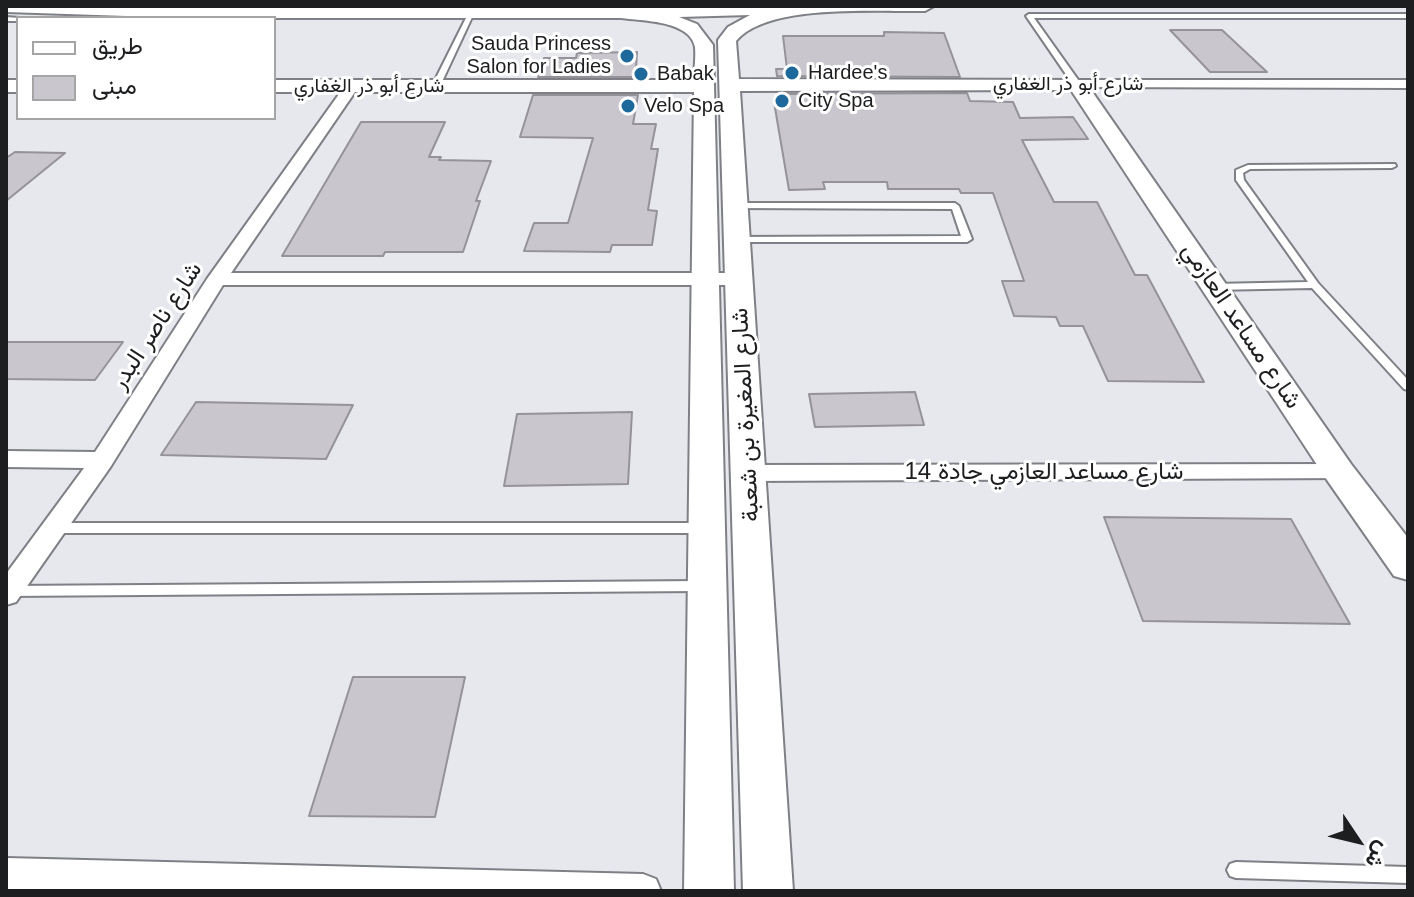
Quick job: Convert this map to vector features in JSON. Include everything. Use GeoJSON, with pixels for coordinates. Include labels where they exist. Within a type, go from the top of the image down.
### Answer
{"type":"FeatureCollection","features":[{"type":"Feature","properties":{"kind":"main road"},"geometry":{"type":"LineString","coordinates":[[6,7],[306,13],[621,13],[925,6]]}},
{"type":"Feature","properties":{"kind":"main road"},"geometry":{"type":"LineString","coordinates":[[621,13],[674,22],[694,30],[701,25],[715,23],[737,30],[768,17],[819,9]]}},
{"type":"Feature","properties":{"kind":"main road"},"geometry":{"type":"LineString","coordinates":[[133,10],[149,16]]}},
{"type":"Feature","properties":{"kind":"main road"},"geometry":{"type":"LineString","coordinates":[[276,18],[306,13]]}},
{"type":"Feature","properties":{"kind":"main road","name":"شارع المغيرة بن شعبة"},"geometry":{"type":"LineString","coordinates":[[694,30],[704,45],[716,85],[736,206],[738,239],[723,280],[749,473],[768,891]]}},
{"type":"Feature","properties":{"kind":"main road","name":"شارع المغيرة بن شعبة"},"geometry":{"type":"LineString","coordinates":[[709,891],[708,528],[723,280],[716,85],[727,40],[737,30]]}},
{"type":"Feature","properties":{"kind":"main road","name":"شارع أبو ذر الغفاري"},"geometry":{"type":"LineString","coordinates":[[276,86],[1077,84]]}},
{"type":"Feature","properties":{"kind":"main road","name":"شارع مساعد العازمي"},"geometry":{"type":"LineString","coordinates":[[1077,84],[1339,472],[1408,566]]}},
{"type":"Feature","properties":{"kind":"street","name":"شارع أبو ذر الغفاري"},"geometry":{"type":"LineString","coordinates":[[1077,84],[1408,84]]}},
{"type":"Feature","properties":{"kind":"street","name":"شارع ناصر البدر"},"geometry":{"type":"LineString","coordinates":[[7,593],[102,460],[217,279],[352,86]]}},
{"type":"Feature","properties":{"kind":"street"},"geometry":{"type":"LineString","coordinates":[[217,279],[723,280]]}},
{"type":"Feature","properties":{"kind":"street"},"geometry":{"type":"LineString","coordinates":[[6,459],[102,460]]}},
{"type":"Feature","properties":{"kind":"street","name":"شارع مساعد العازمي جادة 14"},"geometry":{"type":"LineString","coordinates":[[749,473],[1339,472]]}},
{"type":"Feature","properties":{"kind":"street"},"geometry":{"type":"LineString","coordinates":[[6,875],[643,891]]}},
{"type":"Feature","properties":{"kind":"lane"},"geometry":{"type":"LineString","coordinates":[[436,86],[471,13]]}},
{"type":"Feature","properties":{"kind":"lane"},"geometry":{"type":"LineString","coordinates":[[1077,84],[1029,16],[1408,16]]}},
{"type":"Feature","properties":{"kind":"lane"},"geometry":{"type":"LineString","coordinates":[[1392,166],[1248,167],[1239,172],[1240,180],[1315,285],[1408,387]]}},
{"type":"Feature","properties":{"kind":"lane"},"geometry":{"type":"LineString","coordinates":[[736,206],[955,206],[967,239],[738,239]]}},
{"type":"Feature","properties":{"kind":"lane"},"geometry":{"type":"LineString","coordinates":[[1214,287],[1315,285]]}},
{"type":"Feature","properties":{"kind":"lane"},"geometry":{"type":"LineString","coordinates":[[53,528],[708,528]]}},
{"type":"Feature","properties":{"kind":"lane"},"geometry":{"type":"LineString","coordinates":[[7,593],[708,586]]}},
{"type":"Feature","properties":{"kind":"lane"},"geometry":{"type":"LineString","coordinates":[[1236,870],[1408,875]]}},
{"type":"Feature","properties":{"kind":"building"},"geometry":{"type":"Polygon","coordinates":[[[1170,30],[1222,30],[1267,72],[1210,72],[1170,30]]]}},
{"type":"Feature","properties":{"kind":"building"},"geometry":{"type":"Polygon","coordinates":[[[884,32],[944,33],[960,77],[777,76],[776,69],[787,69],[783,36],[884,36],[884,32]]]}},
{"type":"Feature","properties":{"kind":"building"},"geometry":{"type":"Polygon","coordinates":[[[637,52],[636,71],[642,71],[641,77],[538,77],[544,58],[576,58],[577,53],[637,52]]]}},
{"type":"Feature","properties":{"kind":"building"},"geometry":{"type":"Polygon","coordinates":[[[967,93],[970,101],[1013,102],[1020,118],[1073,117],[1088,139],[1022,140],[1054,202],[1097,202],[1135,275],[1147,275],[1204,382],[1108,381],[1083,326],[1060,326],[1056,317],[1014,316],[1002,281],[1024,281],[993,193],[961,193],[959,189],[888,189],[887,182],[823,182],[825,189],[789,190],[774,102],[782,102],[781,94],[967,93]]]}},
{"type":"Feature","properties":{"kind":"building"},"geometry":{"type":"Polygon","coordinates":[[[533,95],[638,95],[633,124],[656,124],[651,149],[658,149],[648,210],[657,211],[652,245],[612,245],[610,252],[524,251],[534,223],[568,223],[593,138],[520,137],[533,95]]]}},
{"type":"Feature","properties":{"kind":"building"},"geometry":{"type":"Polygon","coordinates":[[[361,122],[445,122],[429,157],[491,161],[476,201],[480,201],[463,252],[282,256],[361,122]]]}},
{"type":"Feature","properties":{"kind":"building"},"geometry":{"type":"Polygon","coordinates":[[[15,152],[65,153],[6,201],[6,158],[15,152]]]}},
{"type":"Feature","properties":{"kind":"building"},"geometry":{"type":"Polygon","coordinates":[[[6,342],[123,342],[95,380],[6,379],[6,342]]]}},
{"type":"Feature","properties":{"kind":"building"},"geometry":{"type":"Polygon","coordinates":[[[915,392],[924,425],[815,427],[809,394],[915,392]]]}},
{"type":"Feature","properties":{"kind":"building"},"geometry":{"type":"Polygon","coordinates":[[[196,402],[353,405],[326,459],[161,455],[196,402]]]}},
{"type":"Feature","properties":{"kind":"building"},"geometry":{"type":"Polygon","coordinates":[[[632,412],[628,484],[504,486],[517,414],[632,412]]]}},
{"type":"Feature","properties":{"kind":"building"},"geometry":{"type":"Polygon","coordinates":[[[1104,517],[1291,519],[1350,624],[1143,621],[1104,517]]]}},
{"type":"Feature","properties":{"kind":"building"},"geometry":{"type":"Polygon","coordinates":[[[353,677],[465,677],[435,817],[309,816],[353,677]]]}},
{"type":"Feature","properties":{"kind":"place","name":"Sauda Princess Salon for Ladies"},"geometry":{"type":"Point","coordinates":[627,56]}},
{"type":"Feature","properties":{"kind":"place","name":"Hardee's"},"geometry":{"type":"Point","coordinates":[792,73]}},
{"type":"Feature","properties":{"kind":"place","name":"Babak"},"geometry":{"type":"Point","coordinates":[641,74]}},
{"type":"Feature","properties":{"kind":"place","name":"City Spa"},"geometry":{"type":"Point","coordinates":[782,101]}},
{"type":"Feature","properties":{"kind":"place","name":"Velo Spa"},"geometry":{"type":"Point","coordinates":[628,106]}}]}
